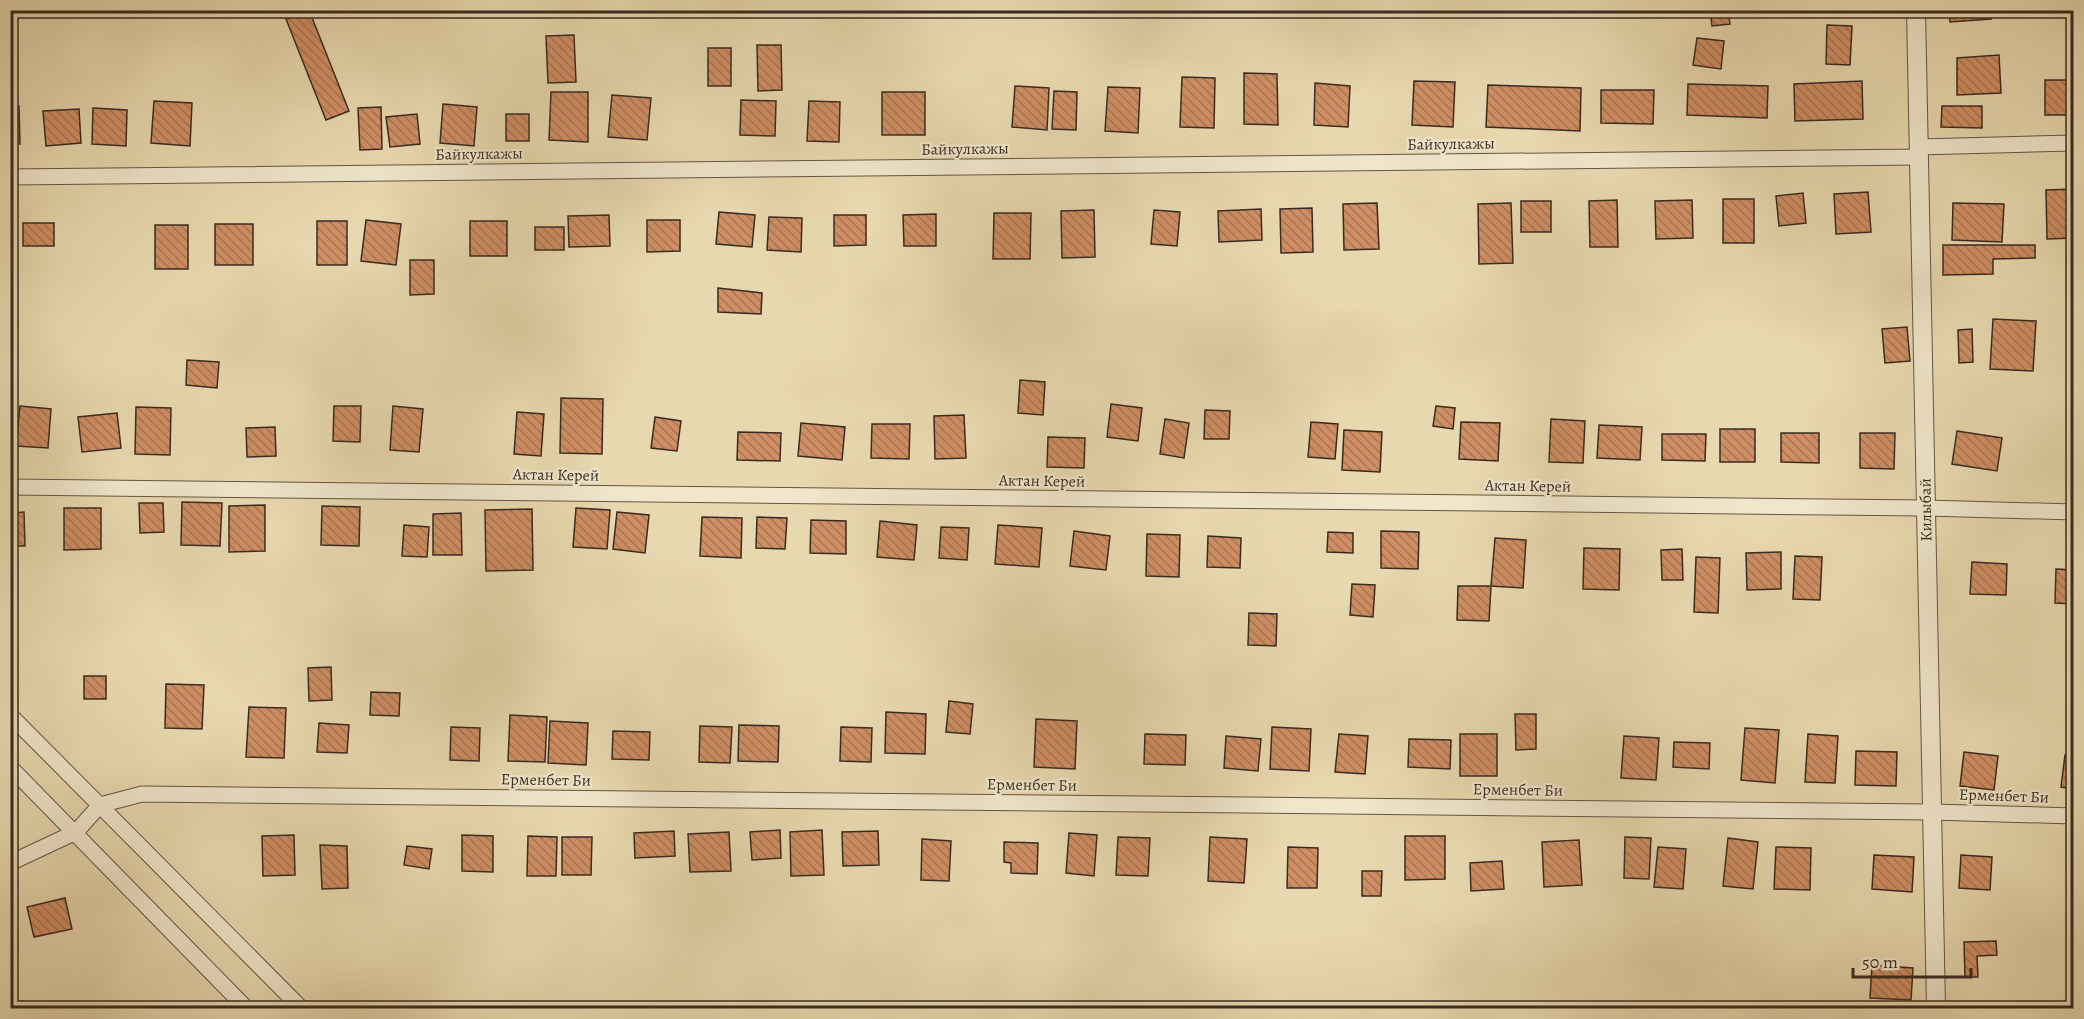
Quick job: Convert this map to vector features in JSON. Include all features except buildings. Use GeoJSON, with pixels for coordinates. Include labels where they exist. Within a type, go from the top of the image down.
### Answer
{"type":"FeatureCollection","features":[{"type":"Feature","properties":{"kind":"street","name":"Килыбай"},"geometry":{"type":"LineString","coordinates":[[1916,10],[1936,1008]]}},
{"type":"Feature","properties":{"kind":"street","name":"Байкулкажы"},"geometry":{"type":"LineString","coordinates":[[10,177],[1919,152],[2073,143]]}},
{"type":"Feature","properties":{"kind":"street","name":"Актан Керей"},"geometry":{"type":"LineString","coordinates":[[10,487],[1926,508],[2073,512]]}},
{"type":"Feature","properties":{"kind":"street"},"geometry":{"type":"LineString","coordinates":[[10,715],[301,1008]]}},
{"type":"Feature","properties":{"kind":"street"},"geometry":{"type":"LineString","coordinates":[[10,767],[246,1008]]}},
{"type":"Feature","properties":{"kind":"street","name":"Ерменбет Би"},"geometry":{"type":"LineString","coordinates":[[100,805],[142,794],[1932,812],[2073,816]]}},
{"type":"Feature","properties":{"kind":"street"},"geometry":{"type":"LineString","coordinates":[[10,863],[76,832],[100,805]]}}]}
